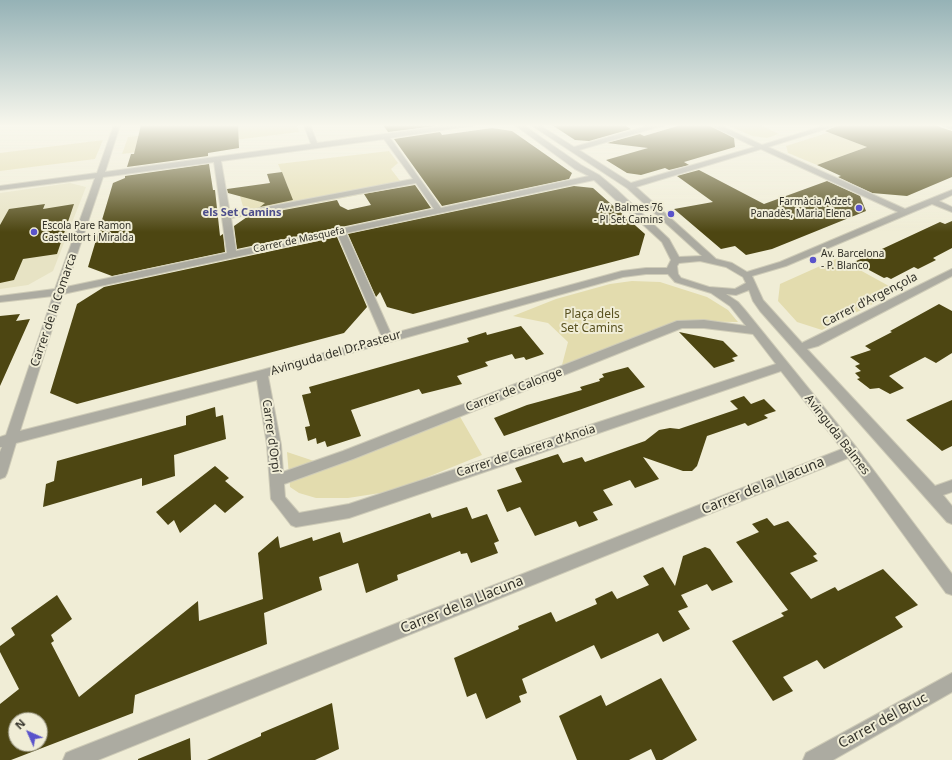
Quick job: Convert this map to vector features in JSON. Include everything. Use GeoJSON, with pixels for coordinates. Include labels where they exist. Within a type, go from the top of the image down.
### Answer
{"type":"FeatureCollection","features":[{"type":"Feature","properties":{"kind":"street","name":"Carrer de la Comarca"},"geometry":{"type":"LineString","coordinates":[[0,473],[5,441],[105,160]]}},
{"type":"Feature","properties":{"kind":"street"},"geometry":{"type":"LineString","coordinates":[[0,188],[213,160]]}},
{"type":"Feature","properties":{"kind":"street"},"geometry":{"type":"LineString","coordinates":[[217,160],[232,254]]}},
{"type":"Feature","properties":{"kind":"street"},"geometry":{"type":"LineString","coordinates":[[402,160],[416,181],[440,210]]}},
{"type":"Feature","properties":{"kind":"street"},"geometry":{"type":"LineString","coordinates":[[568,160],[596,177],[628,205],[666,241],[676,260]]}},
{"type":"Feature","properties":{"kind":"street"},"geometry":{"type":"LineString","coordinates":[[590,160],[630,186],[712,260]]}},
{"type":"Feature","properties":{"kind":"street"},"geometry":{"type":"LineString","coordinates":[[630,186],[715,160]]}},
{"type":"Feature","properties":{"kind":"street"},"geometry":{"type":"LineString","coordinates":[[790,160],[904,212]]}},
{"type":"Feature","properties":{"kind":"street","name":"Carrer de Masquefa"},"geometry":{"type":"LineString","coordinates":[[0,300],[59,292],[596,177]]}},
{"type":"Feature","properties":{"kind":"street"},"geometry":{"type":"LineString","coordinates":[[226,217],[416,181]]}},
{"type":"Feature","properties":{"kind":"street"},"geometry":{"type":"LineString","coordinates":[[628,205],[631,196],[630,186]]}},
{"type":"Feature","properties":{"kind":"street"},"geometry":{"type":"LineString","coordinates":[[952,192],[783,264],[749,280],[744,289],[736,292],[714,291],[687,284],[678,280],[673,275],[672,271],[672,266],[676,260],[692,257],[712,260],[735,267],[749,280],[758,301],[798,348],[932,493],[952,517]]}},
{"type":"Feature","properties":{"kind":"street"},"geometry":{"type":"LineString","coordinates":[[931,200],[952,210]]}},
{"type":"Feature","properties":{"kind":"street"},"geometry":{"type":"LineString","coordinates":[[341,231],[388,339]]}},
{"type":"Feature","properties":{"kind":"street","name":"Avinguda del Dr.Pasteur"},"geometry":{"type":"LineString","coordinates":[[5,441],[262,374],[622,274],[646,271],[672,271]]}},
{"type":"Feature","properties":{"kind":"street","name":"Carrer d'Argençola"},"geometry":{"type":"LineString","coordinates":[[798,348],[814,343],[952,272]]}},
{"type":"Feature","properties":{"kind":"street","name":"Avinguda Balmes"},"geometry":{"type":"LineString","coordinates":[[714,291],[734,304],[756,331],[782,366],[851,451],[952,587]]}},
{"type":"Feature","properties":{"kind":"street","name":"Carrer de Calonge"},"geometry":{"type":"LineString","coordinates":[[277,480],[348,455],[681,324],[704,324],[756,331]]}},
{"type":"Feature","properties":{"kind":"street","name":"Carrer de Cabrera d'Anoia"},"geometry":{"type":"LineString","coordinates":[[278,499],[296,520],[349,511],[782,366]]}},
{"type":"Feature","properties":{"kind":"street","name":"Carrer d'Orpí"},"geometry":{"type":"LineString","coordinates":[[262,374],[274,445],[278,499]]}},
{"type":"Feature","properties":{"kind":"street","name":"Carrer de la Llacuna"},"geometry":{"type":"LineString","coordinates":[[73,760],[851,451]]}},
{"type":"Feature","properties":{"kind":"street"},"geometry":{"type":"LineString","coordinates":[[932,493],[952,486]]}},
{"type":"Feature","properties":{"kind":"street","name":"Carrer del Bruc"},"geometry":{"type":"LineString","coordinates":[[813,760],[952,682]]}},
{"type":"Feature","properties":{"kind":"shaded area","name":"Escola Pare Ramon Castelltort i Miralda"},"geometry":{"type":"Polygon","coordinates":[[[70,183],[86,187],[53,271],[28,285],[0,289],[0,193],[70,183]]]}},
{"type":"Feature","properties":{"kind":"green space"},"geometry":{"type":"Polygon","coordinates":[[[0,160],[83,160],[0,171],[0,160]]]}},
{"type":"Feature","properties":{"kind":"green space"},"geometry":{"type":"Polygon","coordinates":[[[308,160],[396,160],[398,163],[391,169],[404,186],[246,217],[240,196],[288,187],[278,164],[308,160]]]}},
{"type":"Feature","properties":{"kind":"green space"},"geometry":{"type":"Polygon","coordinates":[[[806,160],[830,160],[817,165],[806,160]]]}},
{"type":"Feature","properties":{"kind":"green space"},"geometry":{"type":"Polygon","coordinates":[[[838,258],[898,291],[822,330],[797,322],[778,301],[780,284],[838,258]]]}},
{"type":"Feature","properties":{"kind":"green space","name":"Plaça dels Set Camins"},"geometry":{"type":"Polygon","coordinates":[[[632,281],[660,282],[707,297],[728,310],[738,322],[680,321],[562,365],[568,342],[548,323],[513,316],[556,299],[610,284],[632,281]]]}},
{"type":"Feature","properties":{"kind":"green space"},"geometry":{"type":"Polygon","coordinates":[[[455,408],[482,455],[393,491],[348,498],[316,498],[299,493],[290,487],[287,452],[317,462],[455,408]]]}},
{"type":"Feature","properties":{"kind":"building"},"geometry":{"type":"Polygon","coordinates":[[[129,160],[175,160],[127,167],[129,160]]]}},
{"type":"Feature","properties":{"kind":"building"},"geometry":{"type":"Polygon","coordinates":[[[409,160],[554,160],[572,173],[569,179],[442,206],[409,160]]]}},
{"type":"Feature","properties":{"kind":"building"},"geometry":{"type":"Polygon","coordinates":[[[607,160],[689,160],[684,162],[689,165],[669,170],[665,168],[641,175],[627,173],[607,160]]]}},
{"type":"Feature","properties":{"kind":"building"},"geometry":{"type":"Polygon","coordinates":[[[830,160],[952,160],[952,177],[907,196],[872,193],[817,165],[830,160]]]}},
{"type":"Feature","properties":{"kind":"building"},"geometry":{"type":"Polygon","coordinates":[[[209,164],[213,190],[215,190],[220,236],[223,234],[225,252],[112,276],[88,267],[113,183],[125,178],[125,176],[209,164]]]}},
{"type":"Feature","properties":{"kind":"building"},"geometry":{"type":"Polygon","coordinates":[[[699,170],[764,204],[827,181],[860,196],[866,211],[772,249],[746,255],[735,246],[721,249],[674,209],[713,202],[677,176],[699,170]]]}},
{"type":"Feature","properties":{"kind":"building"},"geometry":{"type":"Polygon","coordinates":[[[282,172],[293,200],[260,207],[265,203],[228,193],[227,189],[270,183],[267,174],[282,172]]]}},
{"type":"Feature","properties":{"kind":"building"},"geometry":{"type":"Polygon","coordinates":[[[415,185],[431,208],[237,249],[234,226],[247,217],[337,200],[340,206],[348,210],[371,205],[364,194],[415,185]]]}},
{"type":"Feature","properties":{"kind":"building"},"geometry":{"type":"Polygon","coordinates":[[[574,186],[593,188],[645,234],[639,255],[413,314],[387,307],[380,292],[376,297],[348,234],[574,186]]]}},
{"type":"Feature","properties":{"kind":"building"},"geometry":{"type":"Polygon","coordinates":[[[45,204],[43,209],[74,204],[57,254],[23,259],[14,280],[0,283],[0,225],[9,209],[45,204]]]}},
{"type":"Feature","properties":{"kind":"building"},"geometry":{"type":"Polygon","coordinates":[[[952,221],[952,248],[933,258],[936,260],[918,269],[914,267],[891,279],[887,277],[884,278],[854,262],[940,222],[945,224],[952,221]]]}},
{"type":"Feature","properties":{"kind":"building"},"geometry":{"type":"Polygon","coordinates":[[[337,237],[367,307],[344,333],[77,404],[50,393],[77,304],[104,287],[337,237]]]}},
{"type":"Feature","properties":{"kind":"building"},"geometry":{"type":"Polygon","coordinates":[[[939,304],[952,311],[952,353],[936,363],[925,357],[889,376],[904,388],[890,394],[879,388],[870,389],[857,379],[860,378],[855,373],[861,371],[855,366],[860,364],[850,357],[871,350],[865,346],[939,304]]]}},
{"type":"Feature","properties":{"kind":"building"},"geometry":{"type":"Polygon","coordinates":[[[20,314],[16,321],[30,319],[0,386],[0,316],[20,314]]]}},
{"type":"Feature","properties":{"kind":"building"},"geometry":{"type":"Polygon","coordinates":[[[521,326],[544,354],[526,360],[524,357],[515,359],[512,354],[485,362],[488,366],[457,376],[462,384],[422,394],[419,389],[351,410],[361,436],[327,447],[325,441],[317,444],[316,438],[308,441],[305,427],[310,426],[302,395],[311,393],[309,387],[469,342],[467,338],[486,332],[487,335],[521,326]]]}},
{"type":"Feature","properties":{"kind":"building"},"geometry":{"type":"Polygon","coordinates":[[[679,332],[723,341],[738,356],[732,358],[735,361],[714,368],[679,332]]]}},
{"type":"Feature","properties":{"kind":"building"},"geometry":{"type":"Polygon","coordinates":[[[628,367],[645,387],[504,436],[494,418],[527,405],[582,390],[580,387],[600,381],[599,379],[604,377],[602,374],[628,367]]]}},
{"type":"Feature","properties":{"kind":"building"},"geometry":{"type":"Polygon","coordinates":[[[744,396],[751,404],[764,399],[776,411],[764,415],[768,418],[748,426],[745,423],[707,436],[697,466],[692,471],[683,471],[643,457],[659,479],[635,488],[630,480],[603,490],[613,505],[593,512],[598,520],[579,527],[576,521],[535,536],[520,507],[507,512],[497,490],[522,482],[515,468],[558,454],[563,463],[582,457],[585,462],[645,441],[659,430],[670,428],[679,429],[738,409],[730,401],[744,396]]]}},
{"type":"Feature","properties":{"kind":"building"},"geometry":{"type":"Polygon","coordinates":[[[952,400],[952,446],[942,451],[906,420],[952,400]]]}},
{"type":"Feature","properties":{"kind":"building"},"geometry":{"type":"Polygon","coordinates":[[[215,407],[216,417],[223,415],[226,439],[174,455],[175,476],[142,486],[142,478],[43,507],[46,484],[54,481],[57,461],[186,425],[186,416],[215,407]]]}},
{"type":"Feature","properties":{"kind":"building"},"geometry":{"type":"Polygon","coordinates":[[[215,466],[229,478],[225,481],[244,497],[225,513],[215,504],[180,533],[174,520],[168,525],[156,512],[215,466]]]}},
{"type":"Feature","properties":{"kind":"building"},"geometry":{"type":"Polygon","coordinates":[[[467,507],[472,519],[487,514],[499,541],[494,543],[498,553],[471,563],[467,553],[461,554],[460,551],[397,575],[398,580],[366,593],[358,563],[319,577],[322,590],[264,613],[267,644],[135,695],[133,713],[48,746],[48,712],[8,712],[8,752],[32,752],[11,760],[0,760],[0,704],[19,689],[0,652],[0,646],[15,635],[11,628],[57,595],[72,619],[51,635],[54,641],[51,643],[79,697],[198,601],[199,621],[263,599],[258,553],[278,536],[280,548],[312,537],[313,541],[340,532],[343,543],[430,513],[432,518],[467,507]]]}},
{"type":"Feature","properties":{"kind":"building"},"geometry":{"type":"Polygon","coordinates":[[[767,518],[774,526],[788,521],[817,554],[813,556],[818,561],[790,573],[811,599],[835,587],[838,591],[883,569],[918,605],[895,617],[903,627],[824,669],[817,660],[783,677],[793,691],[773,701],[732,641],[784,616],[781,613],[788,610],[736,542],[759,532],[752,524],[767,518]]]}},
{"type":"Feature","properties":{"kind":"building"},"geometry":{"type":"Polygon","coordinates":[[[705,547],[710,549],[733,582],[712,591],[707,584],[681,595],[688,607],[678,611],[690,629],[663,642],[658,633],[601,659],[594,645],[522,679],[527,693],[519,696],[521,702],[486,719],[476,693],[467,697],[454,658],[519,629],[518,626],[551,612],[556,622],[597,604],[595,599],[612,591],[617,599],[649,585],[643,576],[663,567],[675,586],[683,556],[705,547]]]}},
{"type":"Feature","properties":{"kind":"building"},"geometry":{"type":"Polygon","coordinates":[[[661,678],[697,740],[662,760],[656,760],[651,749],[629,760],[577,760],[559,716],[601,695],[606,706],[661,678]]]}},
{"type":"Feature","properties":{"kind":"building"},"geometry":{"type":"Polygon","coordinates":[[[332,703],[339,749],[315,760],[207,760],[261,736],[261,733],[332,703]]]}},
{"type":"Feature","properties":{"kind":"building"},"geometry":{"type":"Polygon","coordinates":[[[190,738],[191,760],[138,760],[138,759],[190,738]]]}},
{"type":"Feature","properties":{"kind":"place","name":"Farmàcia Adzet Panadès, Maria Elena"},"geometry":{"type":"Point","coordinates":[859,208]}},
{"type":"Feature","properties":{"kind":"place","name":"Av. Balmes 76 - Pl Set Camins"},"geometry":{"type":"Point","coordinates":[671,214]}},
{"type":"Feature","properties":{"kind":"place","name":"Escola Pare Ramon Castelltort i Miralda"},"geometry":{"type":"Point","coordinates":[34,232]}},
{"type":"Feature","properties":{"kind":"place","name":"Av. Barcelona - P. Blanco"},"geometry":{"type":"Point","coordinates":[813,260]}},
{"type":"Feature","properties":{"kind":"district","name":"els Set Camins"},"geometry":{"type":"Point","coordinates":[242,213]}}]}
